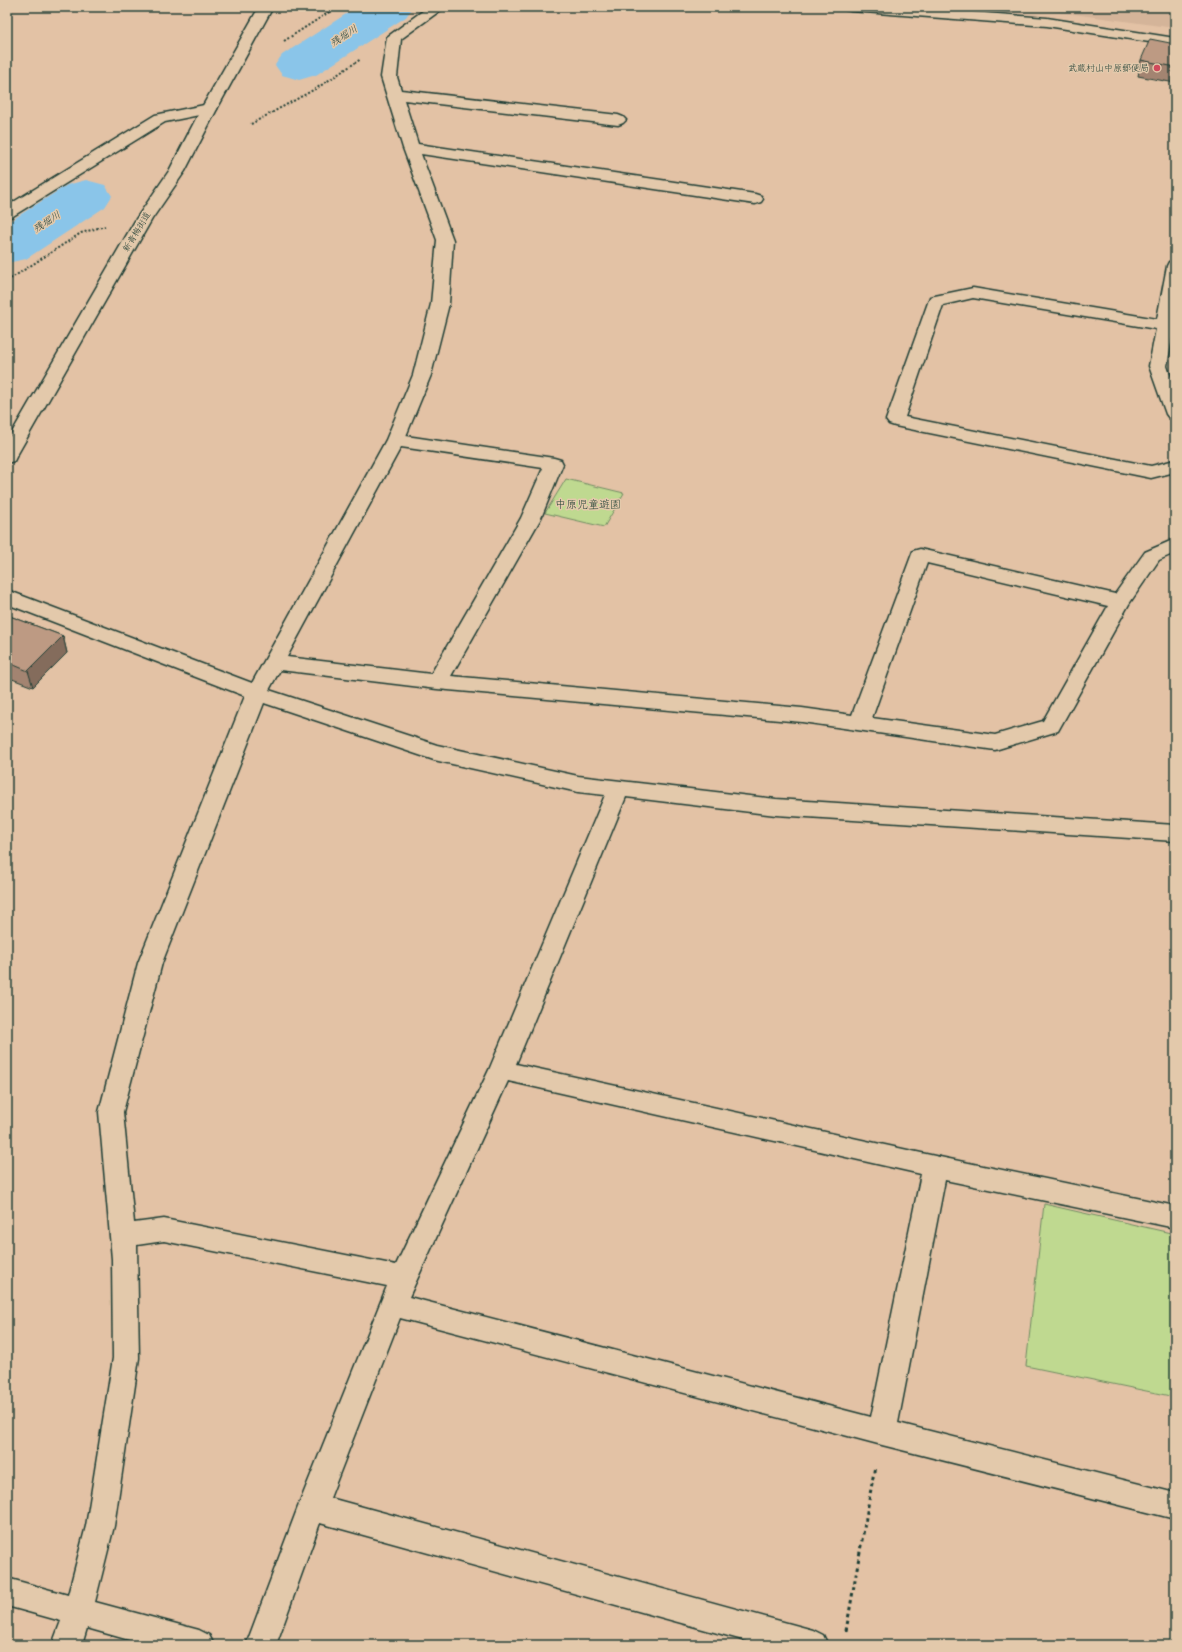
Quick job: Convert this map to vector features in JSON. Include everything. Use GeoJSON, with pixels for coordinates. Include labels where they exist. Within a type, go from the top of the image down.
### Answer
{"type":"FeatureCollection","features":[{"type":"Feature","properties":{"kind":"street","name":"新青梅街道"},"geometry":{"type":"LineString","coordinates":[[7,457],[144,220],[177,171],[209,109],[266,7]]}},
{"type":"Feature","properties":{"kind":"street"},"geometry":{"type":"LineString","coordinates":[[67,1645],[78,1613],[100,1526],[126,1358],[125,1259],[111,1112],[150,963],[257,693],[395,440],[422,375],[440,304],[445,264],[446,240],[411,148],[389,77],[394,37],[438,7]]}},
{"type":"Feature","properties":{"kind":"street"},"geometry":{"type":"LineString","coordinates":[[851,7],[1047,22],[1175,42]]}},
{"type":"Feature","properties":{"kind":"street"},"geometry":{"type":"LineString","coordinates":[[395,94],[618,120]]}},
{"type":"Feature","properties":{"kind":"street"},"geometry":{"type":"LineString","coordinates":[[7,213],[160,118],[209,109]]}},
{"type":"Feature","properties":{"kind":"street"},"geometry":{"type":"LineString","coordinates":[[411,148],[756,200]]}},
{"type":"Feature","properties":{"kind":"street"},"geometry":{"type":"LineString","coordinates":[[1175,266],[1170,326],[1158,366],[1175,414]]}},
{"type":"Feature","properties":{"kind":"street"},"geometry":{"type":"LineString","coordinates":[[1170,326],[973,292],[936,301],[895,420],[1151,472],[1175,466]]}},
{"type":"Feature","properties":{"kind":"street"},"geometry":{"type":"LineString","coordinates":[[395,440],[554,464],[531,518],[437,682]]}},
{"type":"Feature","properties":{"kind":"street"},"geometry":{"type":"LineString","coordinates":[[273,662],[437,682],[802,715],[995,743],[1051,726],[1120,602],[1152,556],[1175,545]]}},
{"type":"Feature","properties":{"kind":"street"},"geometry":{"type":"LineString","coordinates":[[859,724],[920,555],[1120,602]]}},
{"type":"Feature","properties":{"kind":"street"},"geometry":{"type":"LineString","coordinates":[[7,597],[257,693],[434,752],[578,784],[618,790],[776,807],[1175,833]]}},
{"type":"Feature","properties":{"kind":"street"},"geometry":{"type":"LineString","coordinates":[[260,1645],[312,1507],[392,1304],[502,1070],[618,790]]}},
{"type":"Feature","properties":{"kind":"street"},"geometry":{"type":"LineString","coordinates":[[502,1070],[935,1167],[1175,1217]]}},
{"type":"Feature","properties":{"kind":"street"},"geometry":{"type":"LineString","coordinates":[[882,1432],[935,1167]]}},
{"type":"Feature","properties":{"kind":"street"},"geometry":{"type":"LineString","coordinates":[[122,1236],[164,1230],[403,1278]]}},
{"type":"Feature","properties":{"kind":"street"},"geometry":{"type":"LineString","coordinates":[[392,1304],[882,1432],[1175,1506]]}},
{"type":"Feature","properties":{"kind":"street"},"geometry":{"type":"LineString","coordinates":[[312,1507],[813,1645]]}},
{"type":"Feature","properties":{"kind":"street"},"geometry":{"type":"LineString","coordinates":[[7,1592],[78,1613],[199,1645]]}},
{"type":"Feature","properties":{"kind":"path"},"geometry":{"type":"LineString","coordinates":[[284,41],[338,7]]}},
{"type":"Feature","properties":{"kind":"path"},"geometry":{"type":"LineString","coordinates":[[251,124],[316,88],[394,37]]}},
{"type":"Feature","properties":{"kind":"path"},"geometry":{"type":"LineString","coordinates":[[7,281],[81,233],[108,225]]}},
{"type":"Feature","properties":{"kind":"path"},"geometry":{"type":"LineString","coordinates":[[845,1637],[882,1432]]}},
{"type":"Feature","properties":{"kind":"shaded area"},"geometry":{"type":"Polygon","coordinates":[[[1023,7],[1175,7],[1175,28],[1023,7]]]}},
{"type":"Feature","properties":{"kind":"green space","name":"中原児童遊園"},"geometry":{"type":"Polygon","coordinates":[[[566,479],[624,493],[604,527],[545,513],[566,479]]]}},
{"type":"Feature","properties":{"kind":"green space"},"geometry":{"type":"Polygon","coordinates":[[[1044,1204],[1175,1234],[1175,1397],[1026,1366],[1044,1204]]]}},
{"type":"Feature","properties":{"kind":"building"},"geometry":{"type":"Polygon","coordinates":[[[1150,39],[1175,44],[1175,67],[1141,60],[1150,39]]]}},
{"type":"Feature","properties":{"kind":"building"},"geometry":{"type":"Polygon","coordinates":[[[7,615],[63,636],[28,671],[7,662],[7,615]]]}},
{"type":"Feature","properties":{"kind":"waterway","name":"残堀川"},"geometry":{"type":"LineString","coordinates":[[299,65],[389,7]]}},
{"type":"Feature","properties":{"kind":"waterway","name":"残堀川"},"geometry":{"type":"LineString","coordinates":[[7,247],[86,196]]}},
{"type":"Feature","properties":{"kind":"place","name":"武蔵村山中原郵便局"},"geometry":{"type":"Point","coordinates":[1157,68]}}]}
